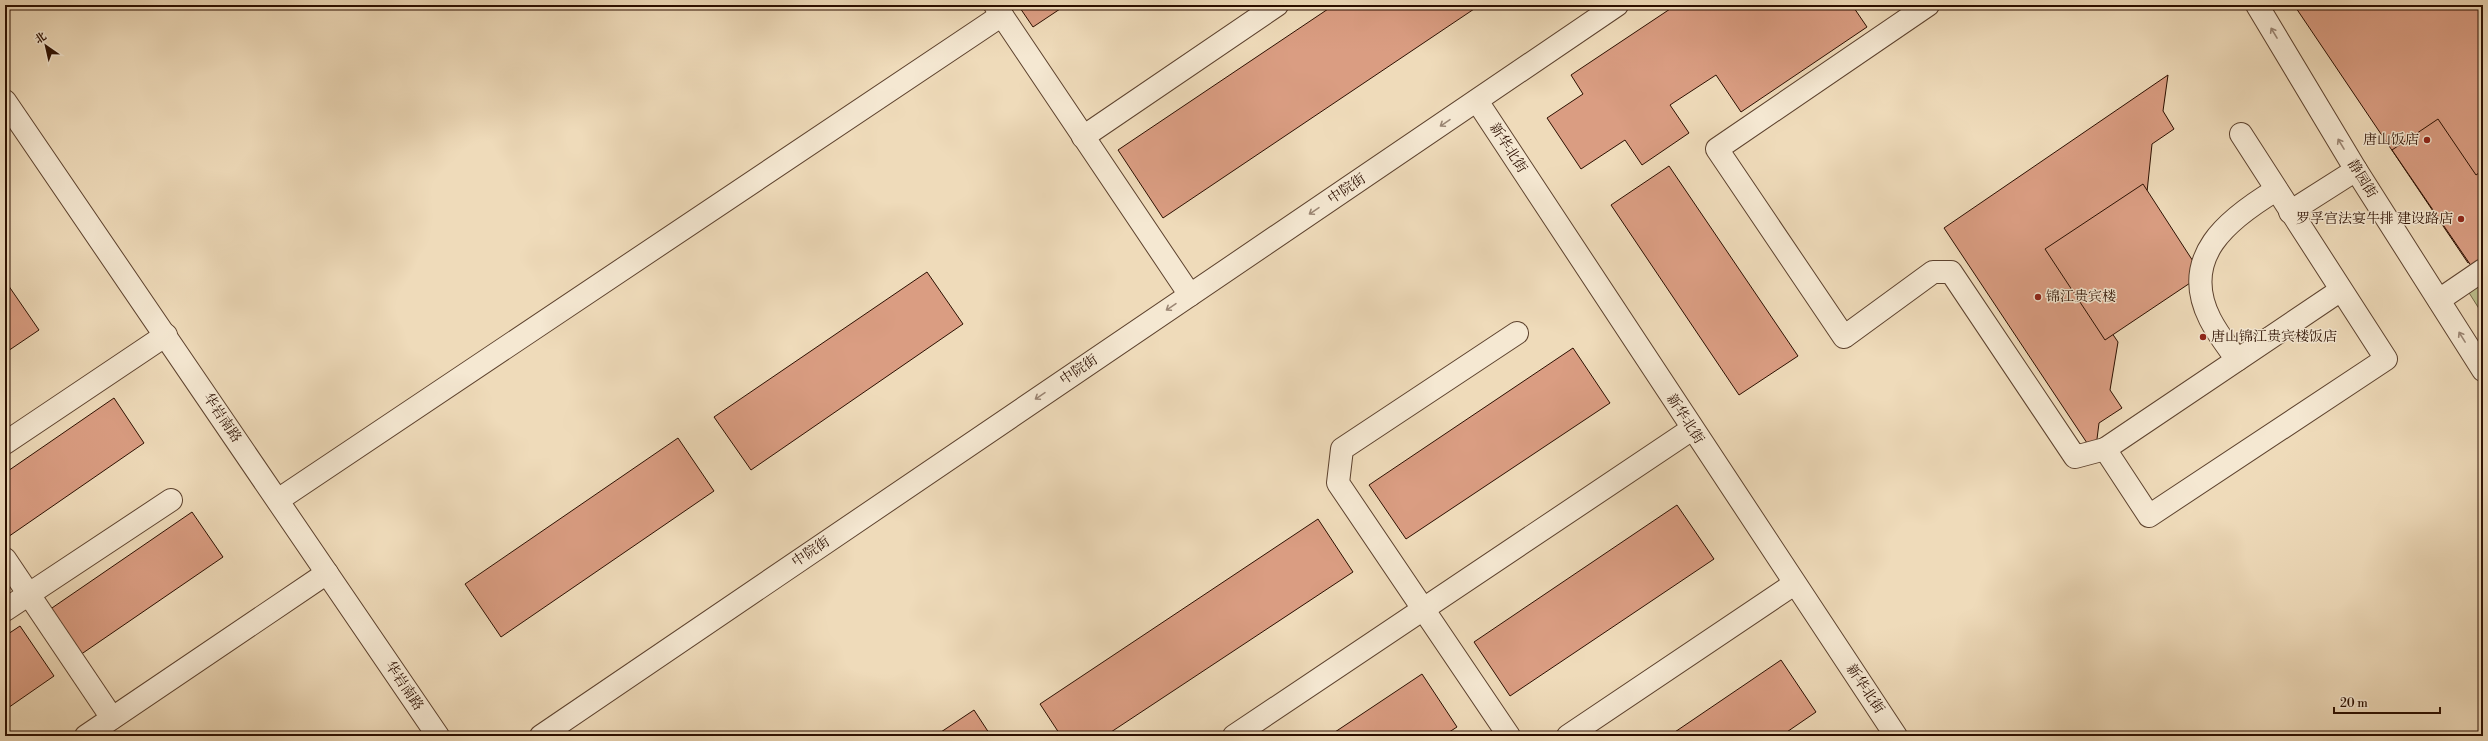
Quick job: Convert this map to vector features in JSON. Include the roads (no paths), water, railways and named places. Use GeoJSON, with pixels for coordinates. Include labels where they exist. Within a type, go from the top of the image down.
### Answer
{"type":"FeatureCollection","features":[{"type":"Feature","properties":{"kind":"street"},"geometry":{"type":"LineString","coordinates":[[1084,137],[1277,5]]}},
{"type":"Feature","properties":{"kind":"street"},"geometry":{"type":"LineString","coordinates":[[1928,5],[1717,149],[1844,337],[1933,272],[1951,272],[2075,458],[2105,449],[2341,290]]}},
{"type":"Feature","properties":{"kind":"street","name":"静园街"},"geometry":{"type":"LineString","coordinates":[[2257,5],[2356,170],[2483,370]]}},
{"type":"Feature","properties":{"kind":"street","name":"中院街"},"geometry":{"type":"LineString","coordinates":[[541,736],[1477,101],[1613,6]]}},
{"type":"Feature","properties":{"kind":"street"},"geometry":{"type":"LineString","coordinates":[[278,500],[999,10],[1190,295]]}},
{"type":"Feature","properties":{"kind":"street","name":"华岩南路"},"geometry":{"type":"LineString","coordinates":[[5,101],[438,736]]}},
{"type":"Feature","properties":{"kind":"street","name":"新华北街"},"geometry":{"type":"LineString","coordinates":[[1477,101],[1794,584],[1896,736]]}},
{"type":"Feature","properties":{"kind":"street"},"geometry":{"type":"LineString","coordinates":[[2105,449],[2149,516],[2386,358],[2290,212],[2241,134]]}},
{"type":"Feature","properties":{"kind":"street"},"geometry":{"type":"LineString","coordinates":[[2290,212],[2356,170]]}},
{"type":"Feature","properties":{"kind":"street"},"geometry":{"type":"LineString","coordinates":[[2237,360],[2210,319],[2202,297],[2202,272],[2208,250],[2223,228],[2247,208],[2276,190]]}},
{"type":"Feature","properties":{"kind":"street"},"geometry":{"type":"LineString","coordinates":[[2439,300],[2483,270]]}},
{"type":"Feature","properties":{"kind":"street"},"geometry":{"type":"LineString","coordinates":[[1509,736],[1422,610],[1338,483],[1342,449],[1517,333]]}},
{"type":"Feature","properties":{"kind":"street"},"geometry":{"type":"LineString","coordinates":[[5,443],[166,335]]}},
{"type":"Feature","properties":{"kind":"street"},"geometry":{"type":"LineString","coordinates":[[1234,736],[1692,429]]}},
{"type":"Feature","properties":{"kind":"street"},"geometry":{"type":"LineString","coordinates":[[5,610],[171,500]]}},
{"type":"Feature","properties":{"kind":"street"},"geometry":{"type":"LineString","coordinates":[[5,559],[112,718]]}},
{"type":"Feature","properties":{"kind":"street"},"geometry":{"type":"LineString","coordinates":[[86,736],[327,573]]}},
{"type":"Feature","properties":{"kind":"street"},"geometry":{"type":"LineString","coordinates":[[1568,736],[1794,584]]}},
{"type":"Feature","properties":{"kind":"place","name":"唐山饭店"},"geometry":{"type":"Point","coordinates":[2427,140]}},
{"type":"Feature","properties":{"kind":"place","name":"罗孚宫法宴牛排 建设路店"},"geometry":{"type":"Point","coordinates":[2461,219]}},
{"type":"Feature","properties":{"kind":"place","name":"锦江贵宾楼"},"geometry":{"type":"Point","coordinates":[2038,297]}},
{"type":"Feature","properties":{"kind":"place","name":"唐山锦江贵宾楼饭店"},"geometry":{"type":"Point","coordinates":[2203,337]}}]}
